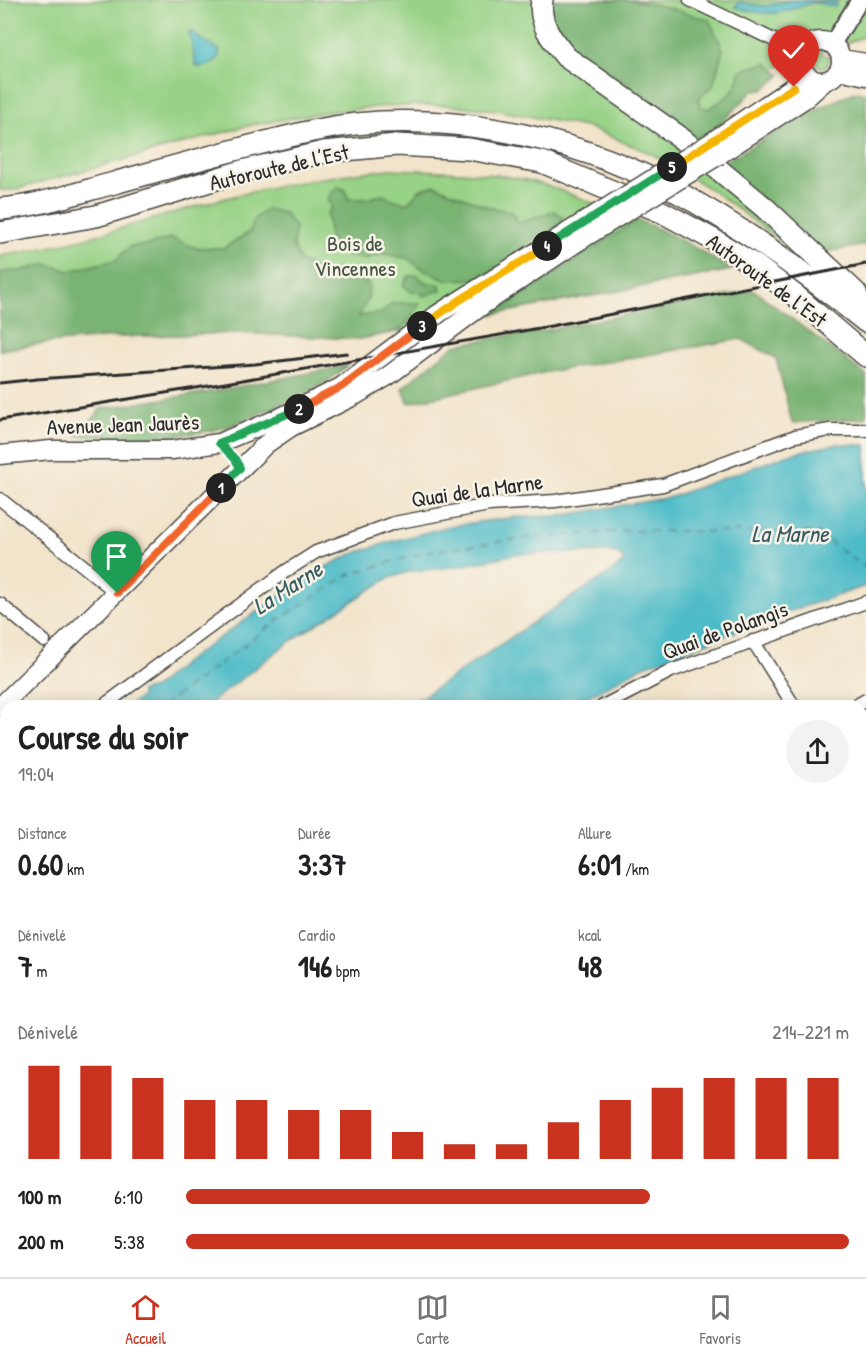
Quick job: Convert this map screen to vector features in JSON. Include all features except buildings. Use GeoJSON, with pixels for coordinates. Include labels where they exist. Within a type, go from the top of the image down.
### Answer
{"type":"FeatureCollection","features":[{"type":"Feature","properties":{"kind":"highway"},"geometry":{"type":"LineString","coordinates":[[542,0],[544,26],[552,41],[567,57],[677,135],[765,208],[856,293],[865,321]]}},
{"type":"Feature","properties":{"kind":"highway","name":"Autoroute de l’Est"},"geometry":{"type":"LineString","coordinates":[[0,209],[14,208],[77,193],[314,131],[393,121],[472,126],[546,141],[603,158],[669,187],[776,255],[865,321]]}},
{"type":"Feature","properties":{"kind":"highway","name":"Autoroute de l’Est"},"geometry":{"type":"LineString","coordinates":[[0,233],[96,216],[242,171],[324,152],[397,145],[469,149],[542,162],[662,212],[756,266],[797,297],[866,356]]}},
{"type":"Feature","properties":{"kind":"main road"},"geometry":{"type":"LineString","coordinates":[[7,700],[240,468],[276,436],[388,376],[575,236],[713,150],[829,66],[860,0]]}},
{"type":"Feature","properties":{"kind":"main road"},"geometry":{"type":"LineString","coordinates":[[829,66],[821,41],[810,45],[803,54],[803,68],[829,66],[866,63]]}},
{"type":"Feature","properties":{"kind":"main road"},"geometry":{"type":"LineString","coordinates":[[829,66],[866,76]]}},
{"type":"Feature","properties":{"kind":"main road","name":"Avenue Jean Jaurès"},"geometry":{"type":"LineString","coordinates":[[0,455],[51,450],[172,450],[219,443],[279,418],[341,387],[460,300],[575,236]]}},
{"type":"Feature","properties":{"kind":"main road"},"geometry":{"type":"LineString","coordinates":[[219,443],[235,459],[240,468]]}},
{"type":"Feature","properties":{"kind":"main road"},"geometry":{"type":"LineString","coordinates":[[22,700],[80,639],[112,597]]}},
{"type":"Feature","properties":{"kind":"street"},"geometry":{"type":"LineString","coordinates":[[690,0],[803,54]]}},
{"type":"Feature","properties":{"kind":"street","name":"Quai de la Marne"},"geometry":{"type":"LineString","coordinates":[[111,700],[286,571],[316,552],[394,523],[457,509],[555,501],[663,485],[795,436],[830,430],[866,430]]}},
{"type":"Feature","properties":{"kind":"street"},"geometry":{"type":"LineString","coordinates":[[0,499],[112,597]]}},
{"type":"Feature","properties":{"kind":"street","name":"Quai de Polangis"},"geometry":{"type":"LineString","coordinates":[[615,700],[671,671],[866,602]]}},
{"type":"Feature","properties":{"kind":"street"},"geometry":{"type":"LineString","coordinates":[[0,604],[44,641]]}},
{"type":"Feature","properties":{"kind":"street"},"geometry":{"type":"LineString","coordinates":[[753,641],[791,700]]}},
{"type":"Feature","properties":{"kind":"green space"},"geometry":{"type":"Polygon","coordinates":[[[0,0],[866,0],[866,36],[820,52],[829,57],[826,67],[819,67],[814,60],[818,53],[778,67],[676,144],[738,193],[802,257],[712,190],[652,154],[590,128],[496,110],[444,105],[390,106],[326,112],[247,126],[13,190],[0,190],[0,0]]]}},
{"type":"Feature","properties":{"kind":"green space"},"geometry":{"type":"Polygon","coordinates":[[[549,0],[632,0],[709,20],[723,49],[713,86],[698,99],[700,107],[708,109],[730,94],[741,70],[767,63],[781,75],[763,90],[752,91],[723,121],[689,143],[675,114],[639,96],[630,85],[614,75],[603,77],[559,42],[549,0]]]}},
{"type":"Feature","properties":{"kind":"green space"},"geometry":{"type":"Polygon","coordinates":[[[855,92],[866,93],[866,245],[820,253],[724,164],[727,160],[815,110],[855,92]]]}},
{"type":"Feature","properties":{"kind":"green space","name":"Bois de Vincennes"},"geometry":{"type":"Polygon","coordinates":[[[389,169],[493,175],[543,185],[648,225],[698,250],[731,270],[360,339],[235,333],[113,337],[45,343],[0,350],[0,256],[86,238],[267,188],[389,169]]]}},
{"type":"Feature","properties":{"kind":"green space"},"geometry":{"type":"Polygon","coordinates":[[[435,185],[485,206],[511,212],[519,223],[554,211],[563,217],[557,227],[546,235],[532,239],[504,265],[473,279],[447,280],[419,267],[407,258],[383,254],[364,259],[346,255],[330,238],[327,215],[332,206],[328,198],[337,187],[344,189],[349,199],[367,199],[382,195],[406,204],[421,189],[435,185]]]}},
{"type":"Feature","properties":{"kind":"green space"},"geometry":{"type":"Polygon","coordinates":[[[267,209],[284,213],[295,227],[293,246],[300,261],[322,272],[353,270],[369,285],[368,298],[359,316],[381,313],[393,303],[420,303],[411,319],[398,331],[360,339],[235,333],[113,337],[45,343],[0,350],[0,272],[19,271],[47,264],[69,271],[116,260],[130,246],[148,245],[171,238],[196,248],[224,248],[250,232],[254,219],[267,209]]]}},
{"type":"Feature","properties":{"kind":"green space"},"geometry":{"type":"Polygon","coordinates":[[[637,220],[686,242],[731,270],[493,314],[637,220]]]}},
{"type":"Feature","properties":{"kind":"green space"},"geometry":{"type":"Polygon","coordinates":[[[417,275],[424,282],[440,285],[441,290],[423,296],[420,291],[412,292],[403,285],[409,276],[417,275]]]}},
{"type":"Feature","properties":{"kind":"green space"},"geometry":{"type":"Polygon","coordinates":[[[754,290],[866,375],[866,418],[792,423],[776,358],[741,339],[547,372],[409,403],[402,388],[455,345],[754,290]]]}},
{"type":"Feature","properties":{"kind":"green space"},"geometry":{"type":"Polygon","coordinates":[[[347,366],[308,392],[230,426],[212,431],[155,437],[97,437],[75,434],[95,417],[100,409],[215,391],[347,366]]]}},
{"type":"Feature","properties":{"kind":"water"},"geometry":{"type":"Polygon","coordinates":[[[794,0],[837,2],[835,7],[811,3],[783,12],[769,13],[735,7],[739,2],[764,6],[794,0]]]}},
{"type":"Feature","properties":{"kind":"water"},"geometry":{"type":"Polygon","coordinates":[[[189,32],[193,32],[219,50],[218,58],[214,63],[196,66],[189,32]]]}},
{"type":"Feature","properties":{"kind":"water","name":"La Marne"},"geometry":{"type":"Polygon","coordinates":[[[838,444],[866,445],[866,586],[785,613],[642,667],[581,700],[418,700],[624,562],[619,554],[611,552],[516,554],[461,566],[408,572],[387,579],[289,642],[214,700],[137,700],[141,697],[141,691],[154,688],[185,662],[309,575],[352,554],[450,526],[515,517],[559,516],[671,497],[792,453],[838,444]]]}},
{"type":"Feature","properties":{"kind":"ferry route"},"geometry":{"type":"LineString","coordinates":[[171,700],[275,622],[350,574],[430,551],[531,538],[624,531],[816,532],[866,568]]}},
{"type":"Feature","properties":{"kind":"railway"},"geometry":{"type":"LineString","coordinates":[[0,420],[551,326],[866,264]]}},
{"type":"Feature","properties":{"kind":"railway"},"geometry":{"type":"LineString","coordinates":[[0,383],[255,364],[347,353]]}},
{"type":"Feature","properties":{"kind":"route"},"geometry":{"type":"LineString","coordinates":[[117,593],[240,468],[235,459],[219,443],[279,418],[341,387],[438,314],[707,145],[794,87]]}}]}
